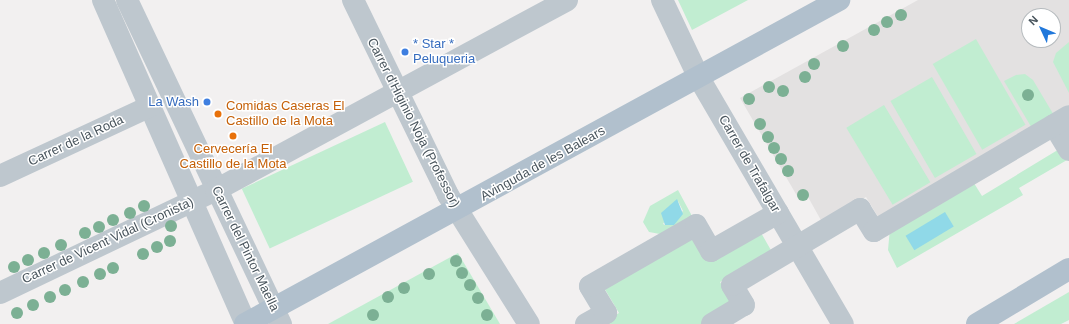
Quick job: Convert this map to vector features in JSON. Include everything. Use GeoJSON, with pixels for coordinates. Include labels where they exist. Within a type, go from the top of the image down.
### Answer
{"type":"FeatureCollection","features":[{"type":"Feature","properties":{"kind":"main road","name":"Avinguda de les Balears"},"geometry":{"type":"LineString","coordinates":[[246,324],[278,317],[458,211],[839,0]]}},
{"type":"Feature","properties":{"kind":"main road"},"geometry":{"type":"LineString","coordinates":[[977,324],[1069,269]]}},
{"type":"Feature","properties":{"kind":"street","name":"Carrer del Pintor Maella"},"geometry":{"type":"LineString","coordinates":[[103,0],[246,324]]}},
{"type":"Feature","properties":{"kind":"street","name":"Carrer del Pintor Maella"},"geometry":{"type":"LineString","coordinates":[[127,0],[216,190],[278,317]]}},
{"type":"Feature","properties":{"kind":"street","name":"Carrer d'Higinio Noja (Professor)"},"geometry":{"type":"LineString","coordinates":[[353,0],[396,94],[458,211],[529,324]]}},
{"type":"Feature","properties":{"kind":"street","name":"Carrer de Vicent Vidal (Cronista)"},"geometry":{"type":"LineString","coordinates":[[0,292],[216,190],[396,94],[567,0]]}},
{"type":"Feature","properties":{"kind":"street","name":"Carrer de Trafalgar"},"geometry":{"type":"LineString","coordinates":[[662,0],[699,78],[843,324]]}},
{"type":"Feature","properties":{"kind":"street","name":"Carrer de la Roda"},"geometry":{"type":"LineString","coordinates":[[0,176],[151,106]]}},
{"type":"Feature","properties":{"kind":"street"},"geometry":{"type":"LineString","coordinates":[[712,324],[744,305],[732,285],[860,209],[874,231],[1062,121],[1069,150]]}},
{"type":"Feature","properties":{"kind":"street"},"geometry":{"type":"LineString","coordinates":[[586,324],[606,313],[590,286],[696,225],[711,251],[778,213]]}},
{"type":"Feature","properties":{"kind":"shaded area"},"geometry":{"type":"Polygon","coordinates":[[[918,0],[1069,0],[1069,109],[880,220],[866,197],[822,222],[808,197],[800,201],[740,98],[918,0]]]}},
{"type":"Feature","properties":{"kind":"green space"},"geometry":{"type":"Polygon","coordinates":[[[678,0],[748,0],[692,30],[678,0]]]}},
{"type":"Feature","properties":{"kind":"green space"},"geometry":{"type":"Polygon","coordinates":[[[976,39],[1026,125],[982,150],[933,64],[976,39]]]}},
{"type":"Feature","properties":{"kind":"green space"},"geometry":{"type":"Polygon","coordinates":[[[1069,42],[1069,93],[1053,62],[1056,53],[1069,42]]]}},
{"type":"Feature","properties":{"kind":"green space"},"geometry":{"type":"Polygon","coordinates":[[[1025,74],[1033,80],[1055,117],[1033,130],[1004,81],[1016,75],[1025,74]]]}},
{"type":"Feature","properties":{"kind":"green space"},"geometry":{"type":"Polygon","coordinates":[[[932,77],[976,154],[935,178],[890,101],[932,77]]]}},
{"type":"Feature","properties":{"kind":"green space"},"geometry":{"type":"Polygon","coordinates":[[[884,105],[930,182],[893,205],[846,128],[884,105]]]}},
{"type":"Feature","properties":{"kind":"green space"},"geometry":{"type":"Polygon","coordinates":[[[385,122],[413,182],[270,249],[242,189],[385,122]]]}},
{"type":"Feature","properties":{"kind":"green space"},"geometry":{"type":"Polygon","coordinates":[[[1061,148],[1067,160],[1019,188],[1023,195],[897,268],[888,250],[890,228],[972,180],[982,196],[1061,148]]]}},
{"type":"Feature","properties":{"kind":"green space"},"geometry":{"type":"Polygon","coordinates":[[[678,190],[692,216],[660,234],[649,232],[643,222],[650,206],[678,190]],[[678,201],[663,224],[665,225],[683,211],[678,201]]]}},
{"type":"Feature","properties":{"kind":"green space"},"geometry":{"type":"Polygon","coordinates":[[[760,231],[772,252],[720,282],[734,306],[704,324],[600,324],[619,313],[603,286],[692,234],[708,261],[760,231]]]}},
{"type":"Feature","properties":{"kind":"green space"},"geometry":{"type":"Polygon","coordinates":[[[458,253],[500,324],[328,324],[458,253]]]}},
{"type":"Feature","properties":{"kind":"green space"},"geometry":{"type":"Polygon","coordinates":[[[1069,292],[1069,320],[1061,324],[1014,324],[1069,292]]]}},
{"type":"Feature","properties":{"kind":"water"},"geometry":{"type":"Polygon","coordinates":[[[677,199],[683,214],[674,225],[665,225],[661,213],[677,199]]]}},
{"type":"Feature","properties":{"kind":"water"},"geometry":{"type":"Polygon","coordinates":[[[945,212],[954,227],[914,250],[906,236],[945,212]]]}},
{"type":"Feature","properties":{"kind":"place","name":"* Star * Peluqueria"},"geometry":{"type":"Point","coordinates":[405,52]}},
{"type":"Feature","properties":{"kind":"place","name":"La Wash"},"geometry":{"type":"Point","coordinates":[207,102]}},
{"type":"Feature","properties":{"kind":"place","name":"Comidas Caseras El Castillo de la Mota"},"geometry":{"type":"Point","coordinates":[218,114]}},
{"type":"Feature","properties":{"kind":"place","name":"Cervecería El Castillo de la Mota"},"geometry":{"type":"Point","coordinates":[233,136]}}]}
